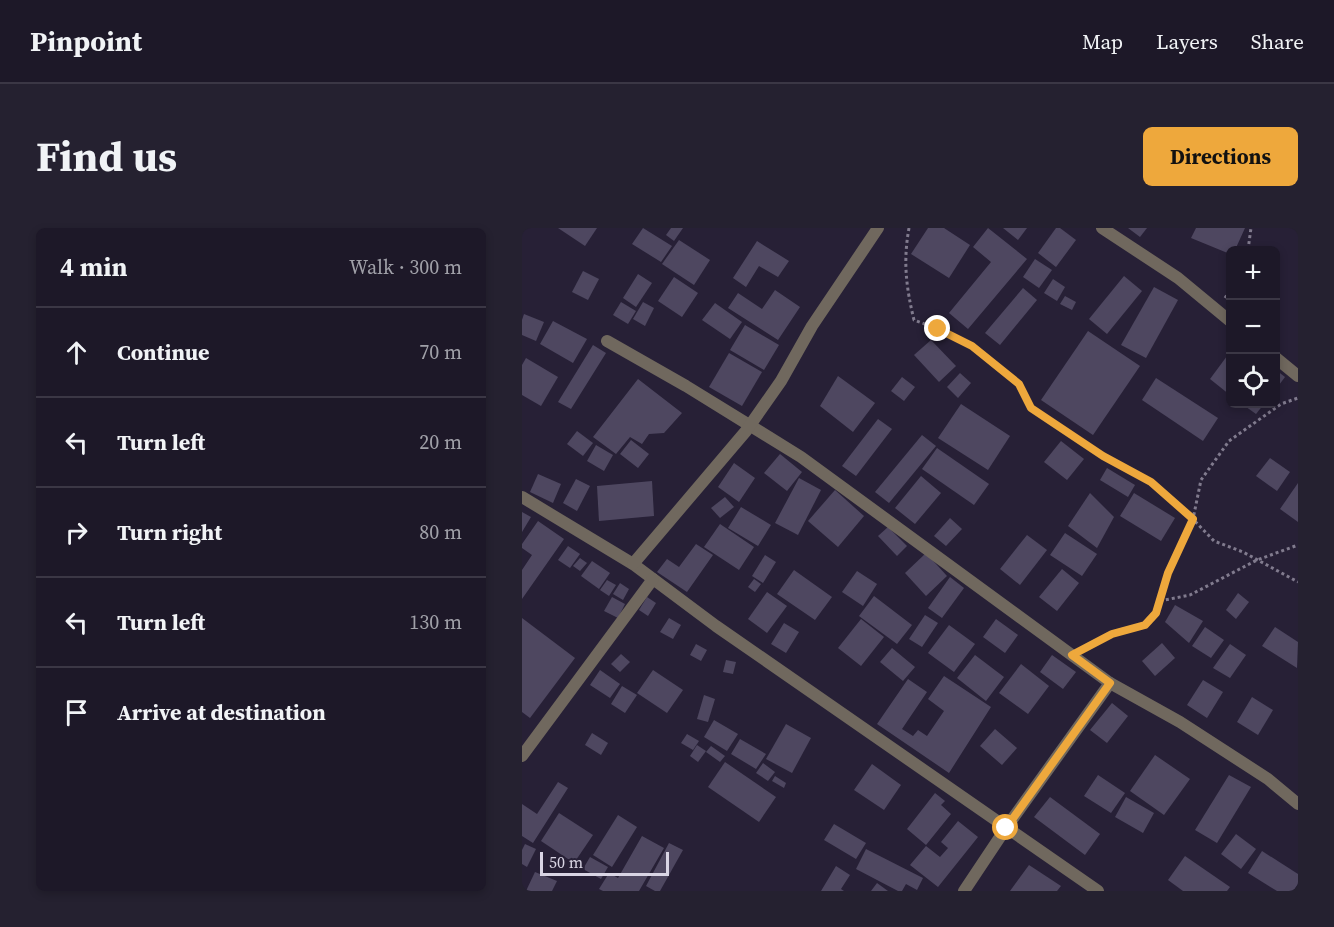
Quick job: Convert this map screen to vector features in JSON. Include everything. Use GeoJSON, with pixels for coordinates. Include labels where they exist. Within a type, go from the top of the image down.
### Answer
{"type":"FeatureCollection","features":[{"type":"Feature","properties":{"kind":"street"},"geometry":{"type":"LineString","coordinates":[[633,564],[750,426],[781,381],[812,326],[878,228]]}},
{"type":"Feature","properties":{"kind":"street"},"geometry":{"type":"LineString","coordinates":[[1102,228],[1178,278],[1226,318]]}},
{"type":"Feature","properties":{"kind":"street"},"geometry":{"type":"LineString","coordinates":[[607,341],[801,457],[1110,683],[1180,722],[1268,779],[1298,804]]}},
{"type":"Feature","properties":{"kind":"street"},"geometry":{"type":"LineString","coordinates":[[1280,362],[1298,376]]}},
{"type":"Feature","properties":{"kind":"street"},"geometry":{"type":"LineString","coordinates":[[522,497],[633,564],[716,626],[1098,891]]}},
{"type":"Feature","properties":{"kind":"street"},"geometry":{"type":"LineString","coordinates":[[522,756],[653,579]]}},
{"type":"Feature","properties":{"kind":"street"},"geometry":{"type":"LineString","coordinates":[[964,891],[1006,828],[1110,683]]}},
{"type":"Feature","properties":{"kind":"path"},"geometry":{"type":"LineString","coordinates":[[909,228],[904,252],[907,291],[914,320],[972,346],[1019,384],[1031,408],[1103,456],[1151,482],[1215,541],[1298,582]]}},
{"type":"Feature","properties":{"kind":"path"},"geometry":{"type":"LineString","coordinates":[[1249,246],[1251,228]]}},
{"type":"Feature","properties":{"kind":"path"},"geometry":{"type":"LineString","coordinates":[[1072,655],[1112,634],[1145,625],[1156,613],[1168,573],[1193,519],[1202,480],[1229,441],[1281,404],[1298,398]]}},
{"type":"Feature","properties":{"kind":"path"},"geometry":{"type":"LineString","coordinates":[[1160,601],[1190,595],[1257,560],[1298,545]]}},
{"type":"Feature","properties":{"kind":"building"},"geometry":{"type":"Polygon","coordinates":[[[558,228],[597,228],[585,246],[558,228]]]}},
{"type":"Feature","properties":{"kind":"building"},"geometry":{"type":"Polygon","coordinates":[[[643,228],[672,246],[661,262],[632,244],[643,228]]]}},
{"type":"Feature","properties":{"kind":"building"},"geometry":{"type":"Polygon","coordinates":[[[671,228],[683,228],[674,241],[666,235],[671,228]]]}},
{"type":"Feature","properties":{"kind":"building"},"geometry":{"type":"Polygon","coordinates":[[[928,228],[944,228],[970,245],[949,278],[911,254],[928,228]]]}},
{"type":"Feature","properties":{"kind":"building"},"geometry":{"type":"Polygon","coordinates":[[[988,228],[1027,259],[968,329],[949,313],[991,262],[973,247],[988,228]]]}},
{"type":"Feature","properties":{"kind":"building"},"geometry":{"type":"Polygon","coordinates":[[[1003,228],[1027,228],[1018,240],[1003,228]]]}},
{"type":"Feature","properties":{"kind":"building"},"geometry":{"type":"Polygon","coordinates":[[[1056,228],[1060,228],[1076,240],[1056,267],[1038,253],[1056,228]]]}},
{"type":"Feature","properties":{"kind":"building"},"geometry":{"type":"Polygon","coordinates":[[[1128,228],[1147,228],[1140,237],[1128,228]]]}},
{"type":"Feature","properties":{"kind":"building"},"geometry":{"type":"Polygon","coordinates":[[[1196,228],[1245,228],[1237,246],[1226,246],[1226,252],[1191,238],[1196,228]]]}},
{"type":"Feature","properties":{"kind":"building"},"geometry":{"type":"Polygon","coordinates":[[[679,240],[710,260],[694,285],[662,264],[679,240]]]}},
{"type":"Feature","properties":{"kind":"building"},"geometry":{"type":"Polygon","coordinates":[[[757,241],[789,261],[778,277],[759,266],[746,287],[733,278],[757,241]]]}},
{"type":"Feature","properties":{"kind":"building"},"geometry":{"type":"Polygon","coordinates":[[[1035,259],[1052,270],[1039,288],[1023,277],[1035,259]]]}},
{"type":"Feature","properties":{"kind":"building"},"geometry":{"type":"Polygon","coordinates":[[[583,271],[599,279],[588,300],[572,292],[583,271]]]}},
{"type":"Feature","properties":{"kind":"building"},"geometry":{"type":"Polygon","coordinates":[[[638,274],[652,283],[636,307],[623,298],[638,274]]]}},
{"type":"Feature","properties":{"kind":"building"},"geometry":{"type":"Polygon","coordinates":[[[1124,276],[1142,291],[1107,334],[1089,319],[1124,276]]]}},
{"type":"Feature","properties":{"kind":"building"},"geometry":{"type":"Polygon","coordinates":[[[674,277],[698,293],[682,317],[658,301],[674,277]]]}},
{"type":"Feature","properties":{"kind":"building"},"geometry":{"type":"Polygon","coordinates":[[[1053,279],[1065,287],[1057,301],[1044,293],[1053,279]]]}},
{"type":"Feature","properties":{"kind":"building"},"geometry":{"type":"Polygon","coordinates":[[[1154,287],[1178,300],[1146,358],[1121,345],[1154,287]]]}},
{"type":"Feature","properties":{"kind":"building"},"geometry":{"type":"Polygon","coordinates":[[[1023,288],[1037,300],[1000,345],[985,333],[1023,288]]]}},
{"type":"Feature","properties":{"kind":"building"},"geometry":{"type":"Polygon","coordinates":[[[775,290],[800,307],[778,340],[728,308],[738,293],[762,309],[775,290]]]}},
{"type":"Feature","properties":{"kind":"building"},"geometry":{"type":"Polygon","coordinates":[[[1065,296],[1076,302],[1072,310],[1060,304],[1065,296]]]}},
{"type":"Feature","properties":{"kind":"building"},"geometry":{"type":"Polygon","coordinates":[[[621,302],[636,311],[628,324],[613,315],[621,302]]]}},
{"type":"Feature","properties":{"kind":"building"},"geometry":{"type":"Polygon","coordinates":[[[643,302],[654,308],[645,326],[633,319],[643,302]]]}},
{"type":"Feature","properties":{"kind":"building"},"geometry":{"type":"Polygon","coordinates":[[[715,303],[742,322],[730,339],[702,320],[715,303]]]}},
{"type":"Feature","properties":{"kind":"building"},"geometry":{"type":"Polygon","coordinates":[[[524,314],[544,322],[536,341],[522,335],[524,314]]]}},
{"type":"Feature","properties":{"kind":"building"},"geometry":{"type":"Polygon","coordinates":[[[553,321],[587,339],[573,363],[540,344],[553,321]]]}},
{"type":"Feature","properties":{"kind":"building"},"geometry":{"type":"Polygon","coordinates":[[[745,325],[779,345],[764,370],[730,350],[745,325]]]}},
{"type":"Feature","properties":{"kind":"building"},"geometry":{"type":"Polygon","coordinates":[[[1088,331],[1140,366],[1093,435],[1041,400],[1088,331]]]}},
{"type":"Feature","properties":{"kind":"building"},"geometry":{"type":"Polygon","coordinates":[[[931,340],[956,366],[939,382],[914,355],[931,340]]]}},
{"type":"Feature","properties":{"kind":"building"},"geometry":{"type":"Polygon","coordinates":[[[593,345],[606,353],[571,409],[558,402],[593,345]]]}},
{"type":"Feature","properties":{"kind":"building"},"geometry":{"type":"Polygon","coordinates":[[[729,353],[762,372],[742,406],[709,387],[729,353]]]}},
{"type":"Feature","properties":{"kind":"building"},"geometry":{"type":"Polygon","coordinates":[[[1226,357],[1226,392],[1210,379],[1226,357]]]}},
{"type":"Feature","properties":{"kind":"building"},"geometry":{"type":"Polygon","coordinates":[[[526,358],[558,377],[541,406],[522,395],[522,365],[526,358]]]}},
{"type":"Feature","properties":{"kind":"building"},"geometry":{"type":"Polygon","coordinates":[[[960,373],[971,383],[958,398],[947,387],[960,373]]]}},
{"type":"Feature","properties":{"kind":"building"},"geometry":{"type":"Polygon","coordinates":[[[1280,373],[1285,377],[1280,384],[1280,373]]]}},
{"type":"Feature","properties":{"kind":"building"},"geometry":{"type":"Polygon","coordinates":[[[838,376],[875,403],[853,432],[820,406],[838,376]]]}},
{"type":"Feature","properties":{"kind":"building"},"geometry":{"type":"Polygon","coordinates":[[[902,377],[915,387],[904,401],[891,391],[902,377]]]}},
{"type":"Feature","properties":{"kind":"building"},"geometry":{"type":"Polygon","coordinates":[[[1156,378],[1218,418],[1203,441],[1142,400],[1156,378]]]}},
{"type":"Feature","properties":{"kind":"building"},"geometry":{"type":"Polygon","coordinates":[[[638,379],[682,413],[664,433],[649,434],[642,444],[630,437],[616,454],[593,437],[638,379]]]}},
{"type":"Feature","properties":{"kind":"building"},"geometry":{"type":"Polygon","coordinates":[[[961,404],[1010,436],[988,470],[938,438],[961,404]]]}},
{"type":"Feature","properties":{"kind":"building"},"geometry":{"type":"Polygon","coordinates":[[[1248,408],[1261,408],[1256,414],[1248,408]]]}},
{"type":"Feature","properties":{"kind":"building"},"geometry":{"type":"Polygon","coordinates":[[[878,419],[892,429],[856,476],[842,466],[878,419]]]}},
{"type":"Feature","properties":{"kind":"building"},"geometry":{"type":"Polygon","coordinates":[[[577,431],[593,443],[583,456],[567,444],[577,431]]]}},
{"type":"Feature","properties":{"kind":"building"},"geometry":{"type":"Polygon","coordinates":[[[922,435],[936,446],[889,503],[875,492],[922,435]]]}},
{"type":"Feature","properties":{"kind":"building"},"geometry":{"type":"Polygon","coordinates":[[[631,440],[649,454],[638,468],[620,454],[631,440]]]}},
{"type":"Feature","properties":{"kind":"building"},"geometry":{"type":"Polygon","coordinates":[[[1061,441],[1084,459],[1067,480],[1044,462],[1061,441]]]}},
{"type":"Feature","properties":{"kind":"building"},"geometry":{"type":"Polygon","coordinates":[[[596,445],[613,455],[604,471],[587,461],[596,445]]]}},
{"type":"Feature","properties":{"kind":"building"},"geometry":{"type":"Polygon","coordinates":[[[937,448],[989,484],[974,505],[922,469],[937,448]]]}},
{"type":"Feature","properties":{"kind":"building"},"geometry":{"type":"Polygon","coordinates":[[[780,454],[802,472],[787,491],[764,473],[780,454]]]}},
{"type":"Feature","properties":{"kind":"building"},"geometry":{"type":"Polygon","coordinates":[[[1270,458],[1290,472],[1277,491],[1256,476],[1270,458]]]}},
{"type":"Feature","properties":{"kind":"building"},"geometry":{"type":"Polygon","coordinates":[[[734,463],[755,478],[739,502],[718,487],[734,463]]]}},
{"type":"Feature","properties":{"kind":"building"},"geometry":{"type":"Polygon","coordinates":[[[1107,468],[1135,485],[1128,497],[1100,480],[1107,468]]]}},
{"type":"Feature","properties":{"kind":"building"},"geometry":{"type":"Polygon","coordinates":[[[538,474],[561,484],[553,503],[530,492],[538,474]]]}},
{"type":"Feature","properties":{"kind":"building"},"geometry":{"type":"Polygon","coordinates":[[[921,476],[941,493],[915,524],[895,508],[921,476]]]}},
{"type":"Feature","properties":{"kind":"building"},"geometry":{"type":"Polygon","coordinates":[[[799,478],[821,490],[798,535],[775,523],[799,478]]]}},
{"type":"Feature","properties":{"kind":"building"},"geometry":{"type":"Polygon","coordinates":[[[576,479],[590,486],[577,511],[563,503],[576,479]]]}},
{"type":"Feature","properties":{"kind":"building"},"geometry":{"type":"Polygon","coordinates":[[[652,481],[654,516],[599,521],[597,486],[652,481]]]}},
{"type":"Feature","properties":{"kind":"building"},"geometry":{"type":"Polygon","coordinates":[[[1298,483],[1298,522],[1280,509],[1298,483]]]}},
{"type":"Feature","properties":{"kind":"building"},"geometry":{"type":"Polygon","coordinates":[[[835,490],[864,516],[838,547],[808,521],[835,490]]]}},
{"type":"Feature","properties":{"kind":"building"},"geometry":{"type":"Polygon","coordinates":[[[1090,493],[1114,517],[1097,548],[1068,526],[1090,493]]]}},
{"type":"Feature","properties":{"kind":"building"},"geometry":{"type":"Polygon","coordinates":[[[1134,493],[1175,518],[1161,541],[1120,516],[1134,493]]]}},
{"type":"Feature","properties":{"kind":"building"},"geometry":{"type":"Polygon","coordinates":[[[725,497],[734,507],[720,518],[711,508],[725,497]]]}},
{"type":"Feature","properties":{"kind":"building"},"geometry":{"type":"Polygon","coordinates":[[[741,507],[771,525],[758,546],[728,528],[741,507]]]}},
{"type":"Feature","properties":{"kind":"building"},"geometry":{"type":"Polygon","coordinates":[[[522,512],[531,517],[522,532],[522,512]]]}},
{"type":"Feature","properties":{"kind":"building"},"geometry":{"type":"Polygon","coordinates":[[[950,518],[962,529],[946,546],[934,536],[950,518]]]}},
{"type":"Feature","properties":{"kind":"building"},"geometry":{"type":"Polygon","coordinates":[[[538,521],[564,539],[522,599],[522,570],[532,555],[522,548],[522,544],[538,521]]]}},
{"type":"Feature","properties":{"kind":"building"},"geometry":{"type":"Polygon","coordinates":[[[720,524],[754,547],[739,570],[704,547],[720,524]]]}},
{"type":"Feature","properties":{"kind":"building"},"geometry":{"type":"Polygon","coordinates":[[[888,527],[907,546],[897,556],[878,536],[888,527]]]}},
{"type":"Feature","properties":{"kind":"building"},"geometry":{"type":"Polygon","coordinates":[[[1065,533],[1097,554],[1082,576],[1050,555],[1065,533]]]}},
{"type":"Feature","properties":{"kind":"building"},"geometry":{"type":"Polygon","coordinates":[[[1027,535],[1047,550],[1020,585],[1000,569],[1027,535]]]}},
{"type":"Feature","properties":{"kind":"building"},"geometry":{"type":"Polygon","coordinates":[[[696,544],[713,555],[687,592],[657,572],[667,559],[679,567],[696,544]]]}},
{"type":"Feature","properties":{"kind":"building"},"geometry":{"type":"Polygon","coordinates":[[[568,546],[580,554],[570,568],[558,560],[568,546]]]}},
{"type":"Feature","properties":{"kind":"building"},"geometry":{"type":"Polygon","coordinates":[[[926,553],[947,576],[926,596],[905,573],[926,553]]]}},
{"type":"Feature","properties":{"kind":"building"},"geometry":{"type":"Polygon","coordinates":[[[765,555],[776,562],[763,583],[752,576],[765,555]]]}},
{"type":"Feature","properties":{"kind":"building"},"geometry":{"type":"Polygon","coordinates":[[[580,558],[587,563],[580,571],[573,566],[580,558]]]}},
{"type":"Feature","properties":{"kind":"building"},"geometry":{"type":"Polygon","coordinates":[[[592,561],[610,573],[599,589],[581,576],[592,561]]]}},
{"type":"Feature","properties":{"kind":"building"},"geometry":{"type":"Polygon","coordinates":[[[1062,569],[1079,583],[1057,611],[1039,597],[1062,569]]]}},
{"type":"Feature","properties":{"kind":"building"},"geometry":{"type":"Polygon","coordinates":[[[794,570],[832,597],[815,620],[777,594],[794,570]]]}},
{"type":"Feature","properties":{"kind":"building"},"geometry":{"type":"Polygon","coordinates":[[[857,571],[877,584],[863,606],[842,592],[857,571]]]}},
{"type":"Feature","properties":{"kind":"building"},"geometry":{"type":"Polygon","coordinates":[[[950,577],[964,588],[942,618],[928,608],[950,577]]]}},
{"type":"Feature","properties":{"kind":"building"},"geometry":{"type":"Polygon","coordinates":[[[754,579],[761,584],[755,592],[748,587],[754,579]]]}},
{"type":"Feature","properties":{"kind":"building"},"geometry":{"type":"Polygon","coordinates":[[[607,580],[616,585],[609,596],[600,590],[607,580]]]}},
{"type":"Feature","properties":{"kind":"building"},"geometry":{"type":"Polygon","coordinates":[[[620,583],[629,589],[623,600],[613,594],[620,583]]]}},
{"type":"Feature","properties":{"kind":"building"},"geometry":{"type":"Polygon","coordinates":[[[767,592],[787,606],[767,633],[748,619],[767,592]]]}},
{"type":"Feature","properties":{"kind":"building"},"geometry":{"type":"Polygon","coordinates":[[[1238,593],[1249,602],[1236,619],[1226,610],[1238,593]]]}},
{"type":"Feature","properties":{"kind":"building"},"geometry":{"type":"Polygon","coordinates":[[[874,596],[912,625],[897,644],[859,616],[874,596]]]}},
{"type":"Feature","properties":{"kind":"building"},"geometry":{"type":"Polygon","coordinates":[[[612,597],[625,604],[618,618],[604,611],[612,597]]]}},
{"type":"Feature","properties":{"kind":"building"},"geometry":{"type":"Polygon","coordinates":[[[647,597],[656,603],[648,616],[639,610],[647,597]]]}},
{"type":"Feature","properties":{"kind":"building"},"geometry":{"type":"Polygon","coordinates":[[[1175,605],[1203,621],[1189,643],[1165,622],[1175,605]]]}},
{"type":"Feature","properties":{"kind":"building"},"geometry":{"type":"Polygon","coordinates":[[[925,615],[938,623],[922,647],[909,639],[925,615]]]}},
{"type":"Feature","properties":{"kind":"building"},"geometry":{"type":"Polygon","coordinates":[[[522,618],[575,658],[530,718],[522,712],[522,618]]]}},
{"type":"Feature","properties":{"kind":"building"},"geometry":{"type":"Polygon","coordinates":[[[669,618],[681,625],[673,639],[660,632],[669,618]]]}},
{"type":"Feature","properties":{"kind":"building"},"geometry":{"type":"Polygon","coordinates":[[[861,619],[884,637],[861,666],[838,648],[861,619]]]}},
{"type":"Feature","properties":{"kind":"building"},"geometry":{"type":"Polygon","coordinates":[[[996,619],[1018,635],[1005,653],[983,637],[996,619]]]}},
{"type":"Feature","properties":{"kind":"building"},"geometry":{"type":"Polygon","coordinates":[[[784,623],[799,632],[786,653],[771,644],[784,623]]]}},
{"type":"Feature","properties":{"kind":"building"},"geometry":{"type":"Polygon","coordinates":[[[949,625],[975,644],[954,672],[928,653],[949,625]]]}},
{"type":"Feature","properties":{"kind":"building"},"geometry":{"type":"Polygon","coordinates":[[[1205,627],[1224,640],[1211,658],[1192,646],[1205,627]]]}},
{"type":"Feature","properties":{"kind":"building"},"geometry":{"type":"Polygon","coordinates":[[[1275,627],[1298,642],[1297,668],[1262,646],[1275,627]]]}},
{"type":"Feature","properties":{"kind":"building"},"geometry":{"type":"Polygon","coordinates":[[[1162,643],[1175,658],[1155,676],[1142,661],[1162,643]]]}},
{"type":"Feature","properties":{"kind":"building"},"geometry":{"type":"Polygon","coordinates":[[[696,644],[707,650],[701,661],[690,655],[696,644]]]}},
{"type":"Feature","properties":{"kind":"building"},"geometry":{"type":"Polygon","coordinates":[[[1230,644],[1246,655],[1230,678],[1213,668],[1230,644]]]}},
{"type":"Feature","properties":{"kind":"building"},"geometry":{"type":"Polygon","coordinates":[[[892,648],[915,667],[903,681],[880,662],[892,648]]]}},
{"type":"Feature","properties":{"kind":"building"},"geometry":{"type":"Polygon","coordinates":[[[621,654],[630,662],[620,672],[611,664],[621,654]]]}},
{"type":"Feature","properties":{"kind":"building"},"geometry":{"type":"Polygon","coordinates":[[[975,655],[1004,677],[986,701],[957,678],[975,655]]]}},
{"type":"Feature","properties":{"kind":"building"},"geometry":{"type":"Polygon","coordinates":[[[1052,655],[1076,672],[1063,689],[1040,672],[1052,655]]]}},
{"type":"Feature","properties":{"kind":"building"},"geometry":{"type":"Polygon","coordinates":[[[726,660],[736,662],[733,674],[723,672],[726,660]]]}},
{"type":"Feature","properties":{"kind":"building"},"geometry":{"type":"Polygon","coordinates":[[[1021,664],[1049,686],[1028,714],[999,693],[1021,664]]]}},
{"type":"Feature","properties":{"kind":"building"},"geometry":{"type":"Polygon","coordinates":[[[600,670],[620,684],[610,698],[590,685],[600,670]]]}},
{"type":"Feature","properties":{"kind":"building"},"geometry":{"type":"Polygon","coordinates":[[[653,670],[683,690],[667,713],[637,693],[653,670]]]}},
{"type":"Feature","properties":{"kind":"building"},"geometry":{"type":"Polygon","coordinates":[[[944,676],[991,707],[949,773],[877,724],[908,679],[927,692],[902,729],[913,736],[918,730],[927,736],[944,711],[928,699],[944,676]]]}},
{"type":"Feature","properties":{"kind":"building"},"geometry":{"type":"Polygon","coordinates":[[[1203,680],[1223,692],[1207,718],[1187,705],[1203,680]]]}},
{"type":"Feature","properties":{"kind":"building"},"geometry":{"type":"Polygon","coordinates":[[[622,686],[637,695],[625,713],[611,704],[622,686]]]}},
{"type":"Feature","properties":{"kind":"building"},"geometry":{"type":"Polygon","coordinates":[[[704,695],[715,699],[708,722],[697,719],[704,695]]]}},
{"type":"Feature","properties":{"kind":"building"},"geometry":{"type":"Polygon","coordinates":[[[1252,697],[1273,710],[1258,735],[1237,722],[1252,697]]]}},
{"type":"Feature","properties":{"kind":"building"},"geometry":{"type":"Polygon","coordinates":[[[1112,703],[1128,716],[1107,743],[1090,730],[1112,703]]]}},
{"type":"Feature","properties":{"kind":"building"},"geometry":{"type":"Polygon","coordinates":[[[714,720],[738,734],[727,751],[704,737],[714,720]]]}},
{"type":"Feature","properties":{"kind":"building"},"geometry":{"type":"Polygon","coordinates":[[[786,724],[811,738],[792,773],[766,759],[786,724]]]}},
{"type":"Feature","properties":{"kind":"building"},"geometry":{"type":"Polygon","coordinates":[[[995,729],[1017,748],[1002,765],[980,746],[995,729]]]}},
{"type":"Feature","properties":{"kind":"building"},"geometry":{"type":"Polygon","coordinates":[[[592,733],[608,743],[601,755],[585,745],[592,733]]]}},
{"type":"Feature","properties":{"kind":"building"},"geometry":{"type":"Polygon","coordinates":[[[687,734],[699,741],[693,750],[681,743],[687,734]]]}},
{"type":"Feature","properties":{"kind":"building"},"geometry":{"type":"Polygon","coordinates":[[[740,739],[766,754],[756,769],[731,754],[740,739]]]}},
{"type":"Feature","properties":{"kind":"building"},"geometry":{"type":"Polygon","coordinates":[[[697,745],[706,751],[698,762],[690,756],[697,745]]]}},
{"type":"Feature","properties":{"kind":"building"},"geometry":{"type":"Polygon","coordinates":[[[711,746],[725,756],[720,762],[706,752],[711,746]]]}},
{"type":"Feature","properties":{"kind":"building"},"geometry":{"type":"Polygon","coordinates":[[[1155,755],[1190,779],[1164,815],[1130,791],[1155,755]]]}},
{"type":"Feature","properties":{"kind":"building"},"geometry":{"type":"Polygon","coordinates":[[[725,762],[776,797],[759,822],[708,787],[725,762]]]}},
{"type":"Feature","properties":{"kind":"building"},"geometry":{"type":"Polygon","coordinates":[[[763,763],[775,772],[768,781],[756,773],[763,763]]]}},
{"type":"Feature","properties":{"kind":"building"},"geometry":{"type":"Polygon","coordinates":[[[872,764],[901,785],[884,810],[854,790],[872,764]]]}},
{"type":"Feature","properties":{"kind":"building"},"geometry":{"type":"Polygon","coordinates":[[[1098,775],[1125,793],[1111,813],[1084,796],[1098,775]]]}},
{"type":"Feature","properties":{"kind":"building"},"geometry":{"type":"Polygon","coordinates":[[[1229,775],[1251,787],[1217,843],[1195,830],[1229,775]]]}},
{"type":"Feature","properties":{"kind":"building"},"geometry":{"type":"Polygon","coordinates":[[[775,776],[786,783],[784,788],[772,781],[775,776]]]}},
{"type":"Feature","properties":{"kind":"building"},"geometry":{"type":"Polygon","coordinates":[[[558,782],[568,788],[533,843],[522,836],[522,804],[537,814],[558,782]]]}},
{"type":"Feature","properties":{"kind":"building"},"geometry":{"type":"Polygon","coordinates":[[[935,793],[945,801],[941,805],[951,814],[926,845],[907,829],[935,793]]]}},
{"type":"Feature","properties":{"kind":"building"},"geometry":{"type":"Polygon","coordinates":[[[1050,797],[1100,834],[1085,855],[1034,817],[1050,797]]]}},
{"type":"Feature","properties":{"kind":"building"},"geometry":{"type":"Polygon","coordinates":[[[1126,797],[1154,813],[1143,833],[1115,817],[1126,797]]]}},
{"type":"Feature","properties":{"kind":"building"},"geometry":{"type":"Polygon","coordinates":[[[559,813],[593,835],[574,863],[541,841],[559,813]]]}},
{"type":"Feature","properties":{"kind":"building"},"geometry":{"type":"Polygon","coordinates":[[[618,815],[637,827],[612,867],[593,855],[618,815]]]}},
{"type":"Feature","properties":{"kind":"building"},"geometry":{"type":"Polygon","coordinates":[[[958,821],[978,837],[938,887],[910,865],[926,846],[940,857],[948,848],[941,842],[958,821]]]}},
{"type":"Feature","properties":{"kind":"building"},"geometry":{"type":"Polygon","coordinates":[[[834,824],[866,843],[856,859],[824,840],[834,824]]]}},
{"type":"Feature","properties":{"kind":"building"},"geometry":{"type":"Polygon","coordinates":[[[1236,834],[1256,849],[1241,869],[1221,854],[1236,834]]]}},
{"type":"Feature","properties":{"kind":"building"},"geometry":{"type":"Polygon","coordinates":[[[642,836],[664,848],[639,891],[599,889],[609,873],[618,878],[642,836]]]}},
{"type":"Feature","properties":{"kind":"building"},"geometry":{"type":"Polygon","coordinates":[[[669,843],[683,850],[660,891],[655,891],[646,886],[669,843]]]}},
{"type":"Feature","properties":{"kind":"building"},"geometry":{"type":"Polygon","coordinates":[[[525,844],[536,849],[527,867],[522,864],[522,850],[525,844]]]}},
{"type":"Feature","properties":{"kind":"building"},"geometry":{"type":"Polygon","coordinates":[[[866,849],[923,878],[917,890],[906,884],[902,891],[898,891],[856,869],[866,849]]]}},
{"type":"Feature","properties":{"kind":"building"},"geometry":{"type":"Polygon","coordinates":[[[1262,851],[1298,874],[1298,884],[1293,891],[1277,891],[1248,873],[1262,851]]]}},
{"type":"Feature","properties":{"kind":"building"},"geometry":{"type":"Polygon","coordinates":[[[1185,856],[1230,887],[1227,891],[1183,891],[1168,880],[1185,856]]]}},
{"type":"Feature","properties":{"kind":"building"},"geometry":{"type":"Polygon","coordinates":[[[590,857],[608,867],[601,879],[583,869],[590,857]]]}},
{"type":"Feature","properties":{"kind":"building"},"geometry":{"type":"Polygon","coordinates":[[[1029,865],[1061,886],[1057,891],[1010,891],[1029,865]]]}},
{"type":"Feature","properties":{"kind":"building"},"geometry":{"type":"Polygon","coordinates":[[[836,866],[850,875],[841,889],[844,891],[821,891],[836,866]]]}},
{"type":"Feature","properties":{"kind":"building"},"geometry":{"type":"Polygon","coordinates":[[[535,872],[557,881],[552,891],[526,891],[535,872]]]}},
{"type":"Feature","properties":{"kind":"building"},"geometry":{"type":"Polygon","coordinates":[[[877,883],[888,891],[871,891],[877,883]]]}},
{"type":"Feature","properties":{"kind":"route"},"geometry":{"type":"LineString","coordinates":[[938,329],[972,346],[1019,384],[1031,408],[1103,456],[1151,482],[1193,519],[1168,573],[1156,613],[1145,625],[1112,634],[1072,655],[1110,683],[1006,828]]}}]}
